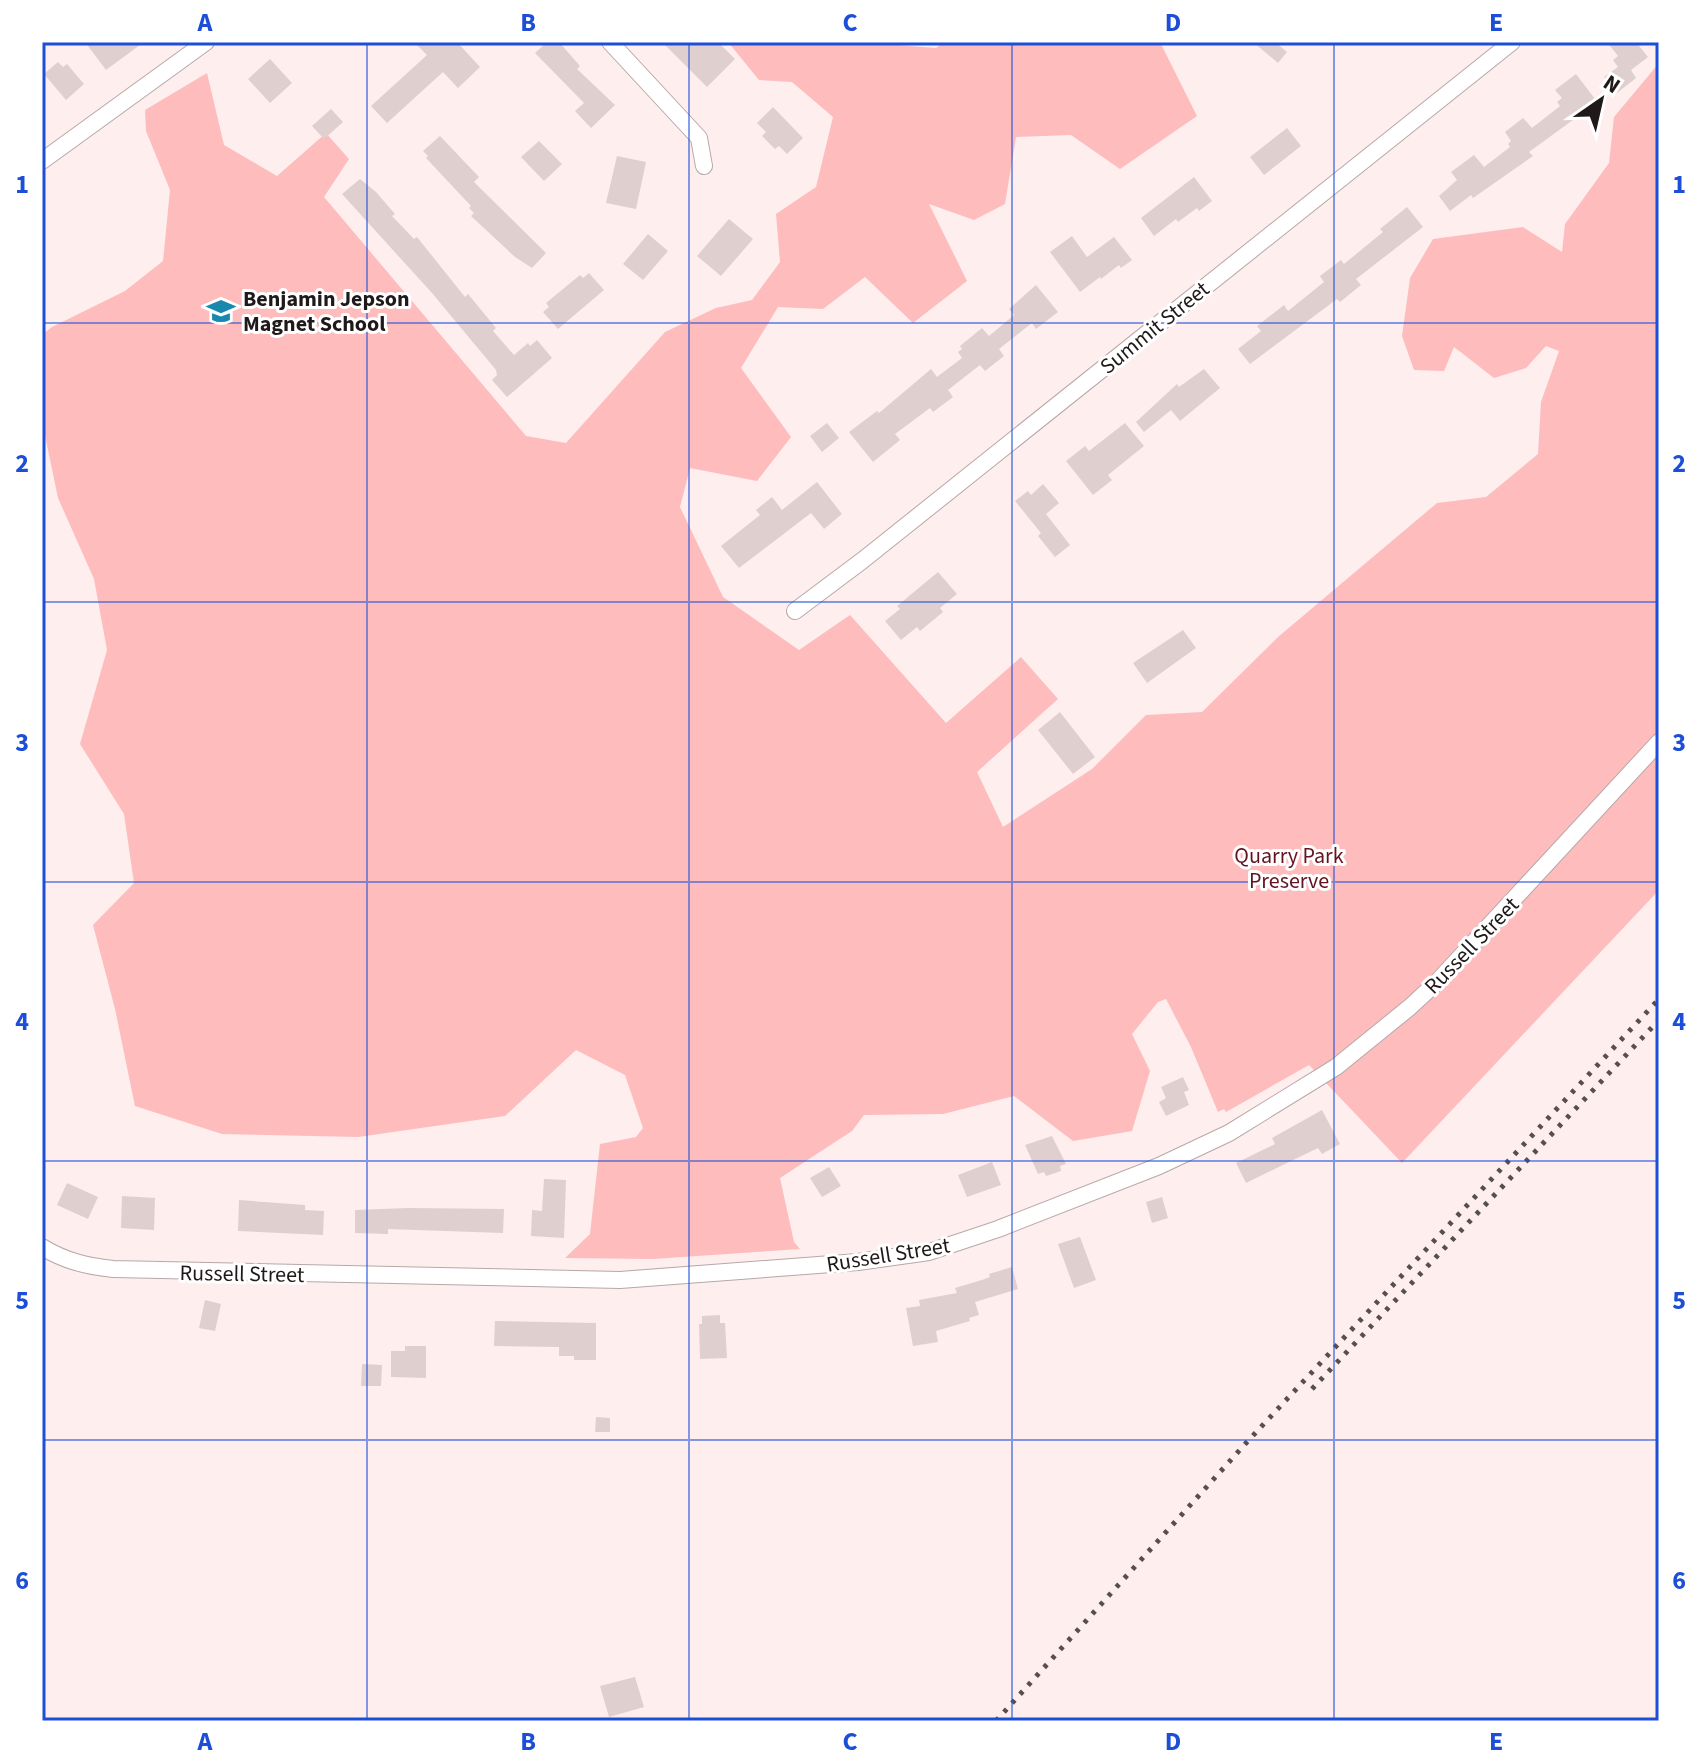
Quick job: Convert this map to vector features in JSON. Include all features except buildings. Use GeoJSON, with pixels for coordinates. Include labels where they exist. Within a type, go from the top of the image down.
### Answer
{"type":"FeatureCollection","features":[{"type":"Feature","properties":{"kind":"street"},"geometry":{"type":"LineString","coordinates":[[42,161],[206,42]]}},
{"type":"Feature","properties":{"kind":"street"},"geometry":{"type":"LineString","coordinates":[[610,42],[699,138],[704,166]]}},
{"type":"Feature","properties":{"kind":"street","name":"Summit Street"},"geometry":{"type":"LineString","coordinates":[[795,611],[1512,42]]}},
{"type":"Feature","properties":{"kind":"street","name":"Russell Street"},"geometry":{"type":"LineString","coordinates":[[42,1247],[85,1266],[127,1270],[620,1280],[858,1262],[929,1252],[964,1242],[1187,1153],[1256,1118],[1336,1067],[1438,981],[1659,742]]}},
{"type":"Feature","properties":{"kind":"green space","name":"Quarry Park Preserve"},"geometry":{"type":"Polygon","coordinates":[[[728,42],[857,42],[936,48],[944,42],[1160,42],[1197,116],[1120,169],[1071,135],[1016,137],[1005,204],[974,220],[929,204],[967,281],[913,323],[865,277],[823,309],[778,307],[741,368],[791,437],[757,481],[690,468],[680,507],[723,597],[799,650],[850,615],[946,723],[1021,657],[1058,699],[977,772],[1003,827],[1092,769],[1146,715],[1202,712],[1278,637],[1437,503],[1486,497],[1538,454],[1541,402],[1559,351],[1546,346],[1526,368],[1494,378],[1454,347],[1444,371],[1414,370],[1402,336],[1410,278],[1433,239],[1523,227],[1562,252],[1565,224],[1609,163],[1614,117],[1659,63],[1659,890],[1402,1163],[1309,1065],[1226,1112],[1224,1109],[1218,1112],[1191,1047],[1166,999],[1158,1002],[1132,1034],[1150,1071],[1132,1131],[1073,1141],[1014,1096],[943,1114],[864,1115],[852,1131],[780,1178],[794,1242],[800,1249],[653,1259],[565,1258],[590,1234],[600,1144],[636,1137],[643,1128],[625,1075],[576,1050],[505,1116],[358,1137],[222,1134],[135,1106],[115,1009],[93,925],[134,883],[124,814],[80,744],[107,650],[94,579],[58,498],[42,421],[42,335],[125,291],[163,261],[170,190],[146,131],[145,110],[207,73],[224,145],[277,176],[326,133],[349,159],[324,197],[526,436],[566,443],[665,332],[716,308],[752,300],[780,262],[776,214],[816,187],[833,117],[792,82],[759,80],[728,42]]]}},
{"type":"Feature","properties":{"kind":"railway"},"geometry":{"type":"LineString","coordinates":[[996,1721],[1247,1442],[1659,999]]}},
{"type":"Feature","properties":{"kind":"railway"},"geometry":{"type":"LineString","coordinates":[[1312,1389],[1659,1020]]}},
{"type":"Feature","properties":{"kind":"place","name":"Benjamin Jepson Magnet School"},"geometry":{"type":"Point","coordinates":[221,311]}}]}
